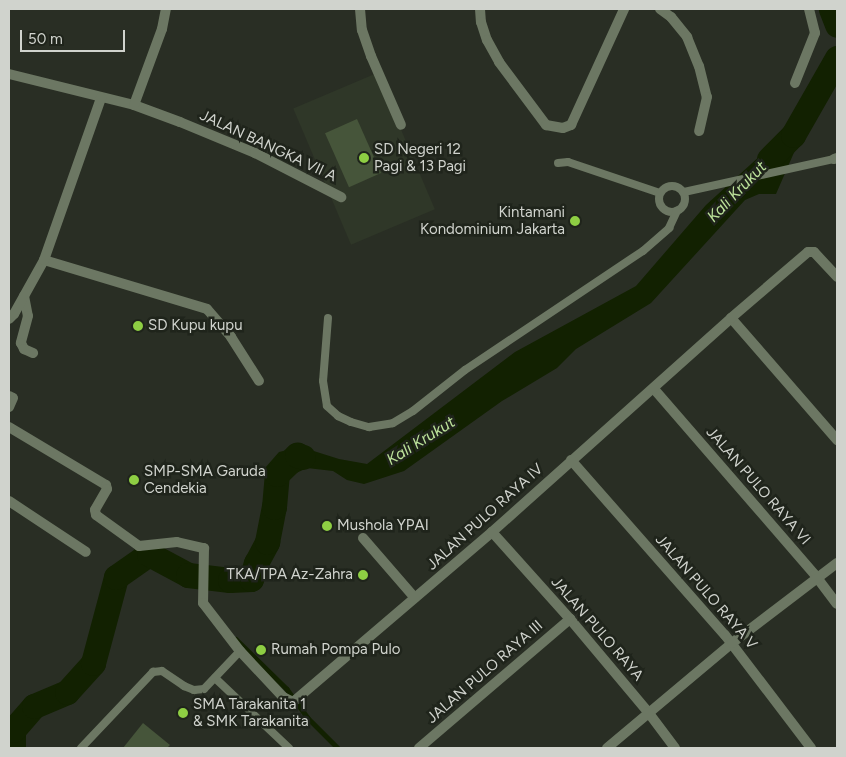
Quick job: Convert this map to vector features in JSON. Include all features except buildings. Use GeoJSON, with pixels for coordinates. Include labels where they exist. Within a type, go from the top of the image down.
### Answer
{"type":"FeatureCollection","features":[{"type":"Feature","properties":{"kind":"street"},"geometry":{"type":"LineString","coordinates":[[134,105],[162,29],[166,9]]}},
{"type":"Feature","properties":{"kind":"street"},"geometry":{"type":"LineString","coordinates":[[360,9],[362,30],[371,56],[401,125]]}},
{"type":"Feature","properties":{"kind":"street"},"geometry":{"type":"LineString","coordinates":[[480,9],[481,22],[487,40],[499,62],[546,125],[562,128],[571,125],[624,9]]}},
{"type":"Feature","properties":{"kind":"street"},"geometry":{"type":"LineString","coordinates":[[660,9],[671,17],[687,37],[699,66],[707,97],[699,131]]}},
{"type":"Feature","properties":{"kind":"street"},"geometry":{"type":"LineString","coordinates":[[794,83],[815,33],[809,9]]}},
{"type":"Feature","properties":{"kind":"street","name":"JALAN BANGKA VII A"},"geometry":{"type":"LineString","coordinates":[[9,74],[134,105],[222,138],[341,197]]}},
{"type":"Feature","properties":{"kind":"street"},"geometry":{"type":"LineString","coordinates":[[11,316],[44,260],[101,98]]}},
{"type":"Feature","properties":{"kind":"street","name":"JALAN PULO RAYA IV"},"geometry":{"type":"LineString","coordinates":[[9,427],[106,485],[108,489],[95,510],[96,515],[139,546],[177,542],[204,548],[203,603],[240,651],[283,697],[294,702],[492,532],[571,460],[654,389],[731,318],[808,252],[814,252],[837,277]]}},
{"type":"Feature","properties":{"kind":"street"},"geometry":{"type":"LineString","coordinates":[[44,260],[207,309],[231,337],[259,381]]}},
{"type":"Feature","properties":{"kind":"street"},"geometry":{"type":"LineString","coordinates":[[24,296],[28,316],[21,343],[24,350],[33,354]]}},
{"type":"Feature","properties":{"kind":"street"},"geometry":{"type":"LineString","coordinates":[[731,318],[837,440]]}},
{"type":"Feature","properties":{"kind":"street","name":"JALAN PULO RAYA VI"},"geometry":{"type":"LineString","coordinates":[[654,389],[817,578],[837,604]]}},
{"type":"Feature","properties":{"kind":"street"},"geometry":{"type":"LineString","coordinates":[[9,396],[14,398],[9,407]]}},
{"type":"Feature","properties":{"kind":"street","name":"JALAN PULO RAYA V"},"geometry":{"type":"LineString","coordinates":[[571,460],[732,643],[811,748]]}},
{"type":"Feature","properties":{"kind":"street"},"geometry":{"type":"LineString","coordinates":[[9,501],[86,552]]}},
{"type":"Feature","properties":{"kind":"street","name":"JALAN PULO RAYA"},"geometry":{"type":"LineString","coordinates":[[492,532],[570,619],[648,712],[675,748]]}},
{"type":"Feature","properties":{"kind":"street"},"geometry":{"type":"LineString","coordinates":[[363,538],[415,598]]}},
{"type":"Feature","properties":{"kind":"street"},"geometry":{"type":"LineString","coordinates":[[607,748],[732,643],[837,563]]}},
{"type":"Feature","properties":{"kind":"street","name":"JALAN PULO RAYA III"},"geometry":{"type":"LineString","coordinates":[[419,748],[570,619]]}},
{"type":"Feature","properties":{"kind":"lane"},"geometry":{"type":"LineString","coordinates":[[677,212],[666,211],[662,208],[659,198],[663,189],[672,186],[684,192],[836,159]]}},
{"type":"Feature","properties":{"kind":"lane"},"geometry":{"type":"LineString","coordinates":[[558,163],[568,162],[660,193]]}},
{"type":"Feature","properties":{"kind":"lane"},"geometry":{"type":"LineString","coordinates":[[328,318],[323,381],[327,406],[338,416],[369,427],[393,423],[413,411],[465,370],[643,251],[669,228],[677,212],[684,206],[684,192]]}},
{"type":"Feature","properties":{"kind":"lane"},"geometry":{"type":"LineString","coordinates":[[81,748],[153,672],[162,670],[184,686],[194,690],[204,689],[240,651]]}},
{"type":"Feature","properties":{"kind":"lane"},"geometry":{"type":"LineString","coordinates":[[216,678],[289,748]]}},
{"type":"Feature","properties":{"kind":"shaded area","name":"SD Negeri 12 Pagi & 13 Pagi"},"geometry":{"type":"Polygon","coordinates":[[[377,73],[435,209],[351,245],[293,109],[377,73]]]}},
{"type":"Feature","properties":{"kind":"shaded area"},"geometry":{"type":"Polygon","coordinates":[[[357,119],[381,173],[349,187],[325,133],[357,119]]]}},
{"type":"Feature","properties":{"kind":"shaded area"},"geometry":{"type":"Polygon","coordinates":[[[143,723],[170,745],[167,748],[123,748],[143,723]]]}},
{"type":"Feature","properties":{"kind":"water"},"geometry":{"type":"Polygon","coordinates":[[[783,135],[793,135],[799,141],[776,194],[759,194],[745,200],[651,303],[576,349],[557,368],[502,401],[404,471],[364,484],[347,480],[333,471],[307,468],[292,475],[277,474],[265,468],[279,452],[301,447],[339,459],[367,464],[515,352],[636,286],[706,205],[783,135]]]}},
{"type":"Feature","properties":{"kind":"waterway","name":"Kali Krukut"},"geometry":{"type":"LineString","coordinates":[[831,9],[837,25]]}},
{"type":"Feature","properties":{"kind":"waterway","name":"Kali Krukut"},"geometry":{"type":"LineString","coordinates":[[769,159],[793,135],[837,58]]}},
{"type":"Feature","properties":{"kind":"waterway","name":"Kali Krukut"},"geometry":{"type":"LineString","coordinates":[[13,748],[13,730],[34,706],[67,692],[93,663],[116,577],[149,554],[188,575],[230,580],[251,579],[256,563],[267,542],[274,507],[277,474],[297,455],[303,457]]}},
{"type":"Feature","properties":{"kind":"waterway"},"geometry":{"type":"LineString","coordinates":[[236,639],[287,689],[308,718],[338,748]]}},
{"type":"Feature","properties":{"kind":"place","name":"SD Negeri 12 Pagi & 13 Pagi"},"geometry":{"type":"Point","coordinates":[364,158]}},
{"type":"Feature","properties":{"kind":"place","name":"Kintamani Kondominium Jakarta"},"geometry":{"type":"Point","coordinates":[575,221]}},
{"type":"Feature","properties":{"kind":"place","name":"SD Kupu kupu"},"geometry":{"type":"Point","coordinates":[138,326]}},
{"type":"Feature","properties":{"kind":"place","name":"SMP-SMA Garuda Cendekia"},"geometry":{"type":"Point","coordinates":[134,480]}},
{"type":"Feature","properties":{"kind":"place","name":"Mushola YPAI"},"geometry":{"type":"Point","coordinates":[327,526]}},
{"type":"Feature","properties":{"kind":"place","name":"TKA/TPA Az-Zahra"},"geometry":{"type":"Point","coordinates":[363,575]}},
{"type":"Feature","properties":{"kind":"place","name":"Rumah Pompa Pulo"},"geometry":{"type":"Point","coordinates":[261,650]}},
{"type":"Feature","properties":{"kind":"place","name":"SMA Tarakanita 1 & SMK Tarakanita"},"geometry":{"type":"Point","coordinates":[183,713]}}]}
